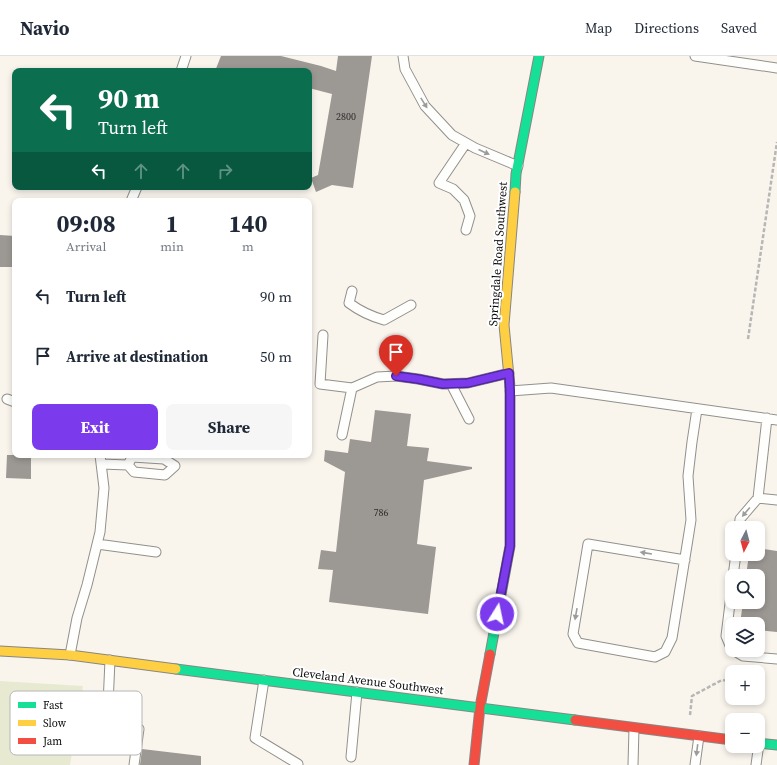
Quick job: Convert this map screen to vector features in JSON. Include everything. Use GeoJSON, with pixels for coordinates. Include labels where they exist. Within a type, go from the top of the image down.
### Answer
{"type":"FeatureCollection","features":[{"type":"Feature","properties":{"kind":"main road","name":"Springdale Road Southwest"},"geometry":{"type":"LineString","coordinates":[[474,765],[480,708],[510,546],[510,391],[504,325],[516,174],[539,56]]}},
{"type":"Feature","properties":{"kind":"main road","name":"Cleveland Avenue Southwest"},"geometry":{"type":"LineString","coordinates":[[0,651],[70,655],[725,739]]}},
{"type":"Feature","properties":{"kind":"main road"},"geometry":{"type":"LineString","coordinates":[[765,744],[777,745]]}},
{"type":"Feature","properties":{"kind":"lane"},"geometry":{"type":"LineString","coordinates":[[182,68],[186,56]]}},
{"type":"Feature","properties":{"kind":"lane"},"geometry":{"type":"LineString","coordinates":[[403,56],[405,69],[425,106],[452,135],[466,143],[518,166]]}},
{"type":"Feature","properties":{"kind":"lane"},"geometry":{"type":"LineString","coordinates":[[695,56],[777,68]]}},
{"type":"Feature","properties":{"kind":"lane"},"geometry":{"type":"LineString","coordinates":[[466,143],[439,183],[453,189],[464,200],[470,216],[466,230]]}},
{"type":"Feature","properties":{"kind":"lane"},"geometry":{"type":"LineString","coordinates":[[352,291],[349,303],[371,317],[384,320],[411,305]]}},
{"type":"Feature","properties":{"kind":"lane"},"geometry":{"type":"LineString","coordinates":[[323,335],[320,384],[352,388],[378,377],[396,376],[451,384],[468,383],[509,373]]}},
{"type":"Feature","properties":{"kind":"lane"},"geometry":{"type":"LineString","coordinates":[[451,384],[469,419]]}},
{"type":"Feature","properties":{"kind":"lane"},"geometry":{"type":"LineString","coordinates":[[342,435],[352,388]]}},
{"type":"Feature","properties":{"kind":"lane"},"geometry":{"type":"LineString","coordinates":[[510,391],[551,388],[777,420]]}},
{"type":"Feature","properties":{"kind":"lane"},"geometry":{"type":"LineString","coordinates":[[685,560],[588,544],[573,634],[578,643],[655,657],[665,652],[672,638],[685,560],[690,520],[688,476],[697,409]]}},
{"type":"Feature","properties":{"kind":"lane"},"geometry":{"type":"LineString","coordinates":[[740,521],[758,498],[767,418]]}},
{"type":"Feature","properties":{"kind":"lane"},"geometry":{"type":"LineString","coordinates":[[70,655],[77,618],[100,532],[104,488],[101,460],[128,464]]}},
{"type":"Feature","properties":{"kind":"lane"},"geometry":{"type":"LineString","coordinates":[[758,498],[777,500]]}},
{"type":"Feature","properties":{"kind":"lane"},"geometry":{"type":"LineString","coordinates":[[97,544],[156,552]]}},
{"type":"Feature","properties":{"kind":"lane"},"geometry":{"type":"LineString","coordinates":[[754,657],[777,659]]}},
{"type":"Feature","properties":{"kind":"lane"},"geometry":{"type":"LineString","coordinates":[[109,691],[110,660]]}},
{"type":"Feature","properties":{"kind":"lane"},"geometry":{"type":"LineString","coordinates":[[264,680],[255,738],[298,765]]}},
{"type":"Feature","properties":{"kind":"lane"},"geometry":{"type":"LineString","coordinates":[[351,757],[357,692]]}},
{"type":"Feature","properties":{"kind":"lane"},"geometry":{"type":"LineString","coordinates":[[633,765],[634,728]]}},
{"type":"Feature","properties":{"kind":"lane"},"geometry":{"type":"LineString","coordinates":[[695,765],[699,736]]}},
{"type":"Feature","properties":{"kind":"lane"},"geometry":{"type":"LineString","coordinates":[[756,765],[757,753]]}},
{"type":"Feature","properties":{"kind":"lane"},"geometry":{"type":"LineString","coordinates":[[134,765],[135,755]]}},
{"type":"Feature","properties":{"kind":"path"},"geometry":{"type":"LineString","coordinates":[[748,340],[777,142]]}},
{"type":"Feature","properties":{"kind":"path"},"geometry":{"type":"LineString","coordinates":[[687,734],[692,696],[722,680],[725,680]]}},
{"type":"Feature","properties":{"kind":"green space"},"geometry":{"type":"Polygon","coordinates":[[[0,681],[83,686],[82,691],[10,691],[10,755],[72,755],[70,765],[0,765],[0,681]]]}},
{"type":"Feature","properties":{"kind":"building"},"geometry":{"type":"Polygon","coordinates":[[[221,56],[281,56],[336,71],[338,56],[372,56],[353,188],[332,185],[316,192],[312,181],[312,178],[318,175],[332,94],[312,89],[312,68],[216,68],[221,56]]]}},
{"type":"Feature","properties":{"kind":"building"},"geometry":{"type":"Polygon","coordinates":[[[0,235],[12,236],[12,267],[0,267],[0,235]]]}},
{"type":"Feature","properties":{"kind":"building"},"geometry":{"type":"Polygon","coordinates":[[[375,410],[411,414],[407,446],[429,448],[427,461],[472,467],[472,469],[424,480],[417,544],[436,547],[428,614],[329,602],[333,570],[318,569],[321,550],[336,552],[345,472],[324,461],[325,450],[348,453],[350,439],[371,442],[375,410]]]}},
{"type":"Feature","properties":{"kind":"building"},"geometry":{"type":"Polygon","coordinates":[[[7,455],[12,455],[12,458],[31,458],[31,479],[6,478],[7,455]]]}},
{"type":"Feature","properties":{"kind":"building"},"geometry":{"type":"Polygon","coordinates":[[[765,549],[777,551],[777,632],[765,631],[765,617],[741,617],[742,609],[765,609],[765,569],[747,569],[748,561],[765,561],[765,549]]]}},
{"type":"Feature","properties":{"kind":"building"},"geometry":{"type":"Polygon","coordinates":[[[142,749],[201,756],[201,765],[140,765],[142,749]]]}},
{"type":"Feature","properties":{"kind":"traffic: fast"},"geometry":{"type":"LineString","coordinates":[[515,192],[516,174],[539,56]]}},
{"type":"Feature","properties":{"kind":"traffic: fast"},"geometry":{"type":"LineString","coordinates":[[490,654],[510,546],[510,387]]}},
{"type":"Feature","properties":{"kind":"traffic: fast"},"geometry":{"type":"LineString","coordinates":[[176,669],[575,720]]}},
{"type":"Feature","properties":{"kind":"traffic: fast"},"geometry":{"type":"LineString","coordinates":[[765,744],[777,745]]}},
{"type":"Feature","properties":{"kind":"traffic: slow"},"geometry":{"type":"LineString","coordinates":[[510,387],[504,325],[515,192]]}},
{"type":"Feature","properties":{"kind":"traffic: slow"},"geometry":{"type":"LineString","coordinates":[[0,651],[70,655],[176,669]]}},
{"type":"Feature","properties":{"kind":"traffic: jam"},"geometry":{"type":"LineString","coordinates":[[474,765],[480,707],[490,654]]}},
{"type":"Feature","properties":{"kind":"traffic: jam"},"geometry":{"type":"LineString","coordinates":[[575,720],[725,739]]}},
{"type":"Feature","properties":{"kind":"route"},"geometry":{"type":"LineString","coordinates":[[396,376],[443,384],[468,383],[509,373],[510,546],[497,614]]}}]}
